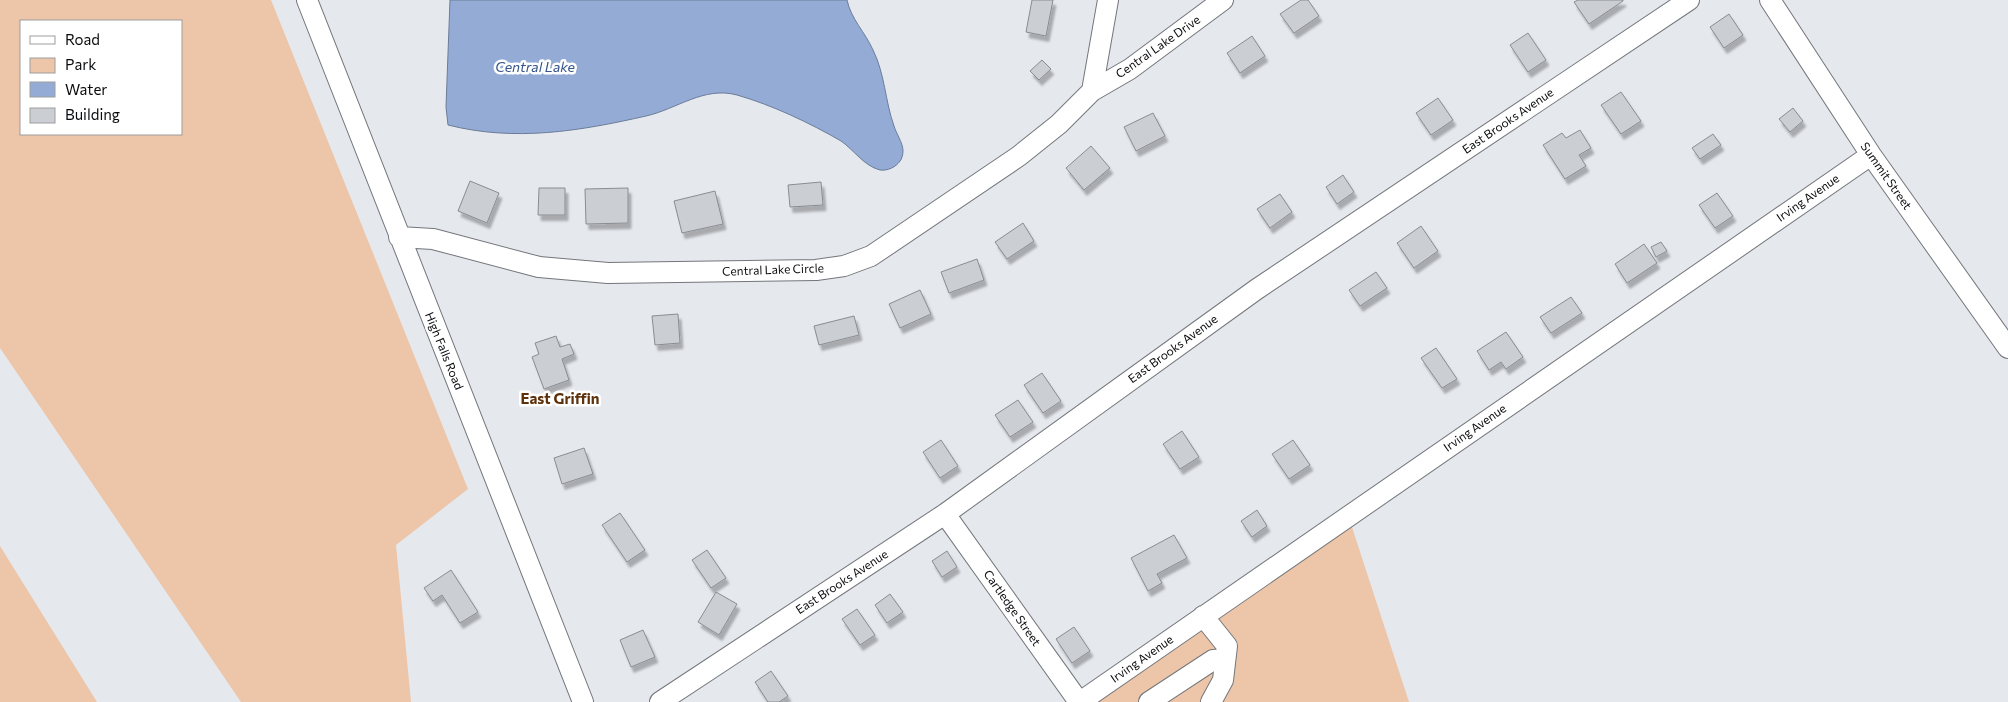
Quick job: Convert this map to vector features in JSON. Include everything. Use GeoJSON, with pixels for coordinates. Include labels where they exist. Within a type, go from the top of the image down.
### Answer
{"type":"FeatureCollection","features":[{"type":"Feature","properties":{"kind":"street","name":"High Falls Road"},"geometry":{"type":"LineString","coordinates":[[307,0],[583,702]]}},
{"type":"Feature","properties":{"kind":"street"},"geometry":{"type":"LineString","coordinates":[[1092,91],[1108,0]]}},
{"type":"Feature","properties":{"kind":"street","name":"Central Lake Drive"},"geometry":{"type":"LineString","coordinates":[[1092,91],[1130,69],[1223,0]]}},
{"type":"Feature","properties":{"kind":"street","name":"East Brooks Avenue"},"geometry":{"type":"LineString","coordinates":[[660,702],[945,514],[1257,289],[1689,0]]}},
{"type":"Feature","properties":{"kind":"street","name":"Summit Street"},"geometry":{"type":"LineString","coordinates":[[1770,0],[1871,155],[2008,348]]}},
{"type":"Feature","properties":{"kind":"street","name":"Central Lake Circle"},"geometry":{"type":"LineString","coordinates":[[399,237],[434,239],[539,267],[608,274],[816,270],[844,266],[871,256],[1019,156],[1059,124],[1092,91]]}},
{"type":"Feature","properties":{"kind":"street","name":"Irving Avenue"},"geometry":{"type":"LineString","coordinates":[[1079,702],[1871,155]]}},
{"type":"Feature","properties":{"kind":"street","name":"Cartledge Street"},"geometry":{"type":"LineString","coordinates":[[945,514],[1079,702]]}},
{"type":"Feature","properties":{"kind":"street"},"geometry":{"type":"LineString","coordinates":[[1204,616],[1227,646],[1223,680],[1211,702]]}},
{"type":"Feature","properties":{"kind":"street"},"geometry":{"type":"LineString","coordinates":[[1150,702],[1212,660],[1225,659]]}},
{"type":"Feature","properties":{"kind":"green space"},"geometry":{"type":"Polygon","coordinates":[[[0,0],[271,0],[468,489],[396,545],[411,702],[241,702],[0,348],[0,0]]]}},
{"type":"Feature","properties":{"kind":"green space"},"geometry":{"type":"Polygon","coordinates":[[[1348,515],[1409,702],[1080,702],[1348,515]]]}},
{"type":"Feature","properties":{"kind":"green space"},"geometry":{"type":"Polygon","coordinates":[[[0,546],[97,702],[0,702],[0,546]]]}},
{"type":"Feature","properties":{"kind":"water","name":"Central Lake"},"geometry":{"type":"Polygon","coordinates":[[[450,0],[847,0],[877,59],[891,117],[903,148],[902,158],[889,169],[880,170],[874,168],[841,141],[817,128],[764,104],[725,93],[702,96],[646,116],[572,130],[523,134],[498,133],[448,125],[446,107],[450,0]]]}},
{"type":"Feature","properties":{"kind":"building"},"geometry":{"type":"Polygon","coordinates":[[[1032,0],[1053,0],[1046,36],[1026,32],[1032,0]]]}},
{"type":"Feature","properties":{"kind":"building"},"geometry":{"type":"Polygon","coordinates":[[[1301,0],[1308,0],[1319,16],[1294,33],[1280,14],[1301,0]]]}},
{"type":"Feature","properties":{"kind":"building"},"geometry":{"type":"Polygon","coordinates":[[[1578,0],[1623,1],[1589,24],[1574,2],[1578,0]]]}},
{"type":"Feature","properties":{"kind":"building"},"geometry":{"type":"Polygon","coordinates":[[[1729,14],[1743,35],[1724,48],[1710,27],[1729,14]]]}},
{"type":"Feature","properties":{"kind":"building"},"geometry":{"type":"Polygon","coordinates":[[[1528,33],[1546,60],[1528,72],[1510,45],[1528,33]]]}},
{"type":"Feature","properties":{"kind":"building"},"geometry":{"type":"Polygon","coordinates":[[[1252,36],[1265,56],[1240,73],[1227,53],[1252,36]]]}},
{"type":"Feature","properties":{"kind":"building"},"geometry":{"type":"Polygon","coordinates":[[[1042,60],[1051,69],[1039,80],[1030,71],[1042,60]]]}},
{"type":"Feature","properties":{"kind":"building"},"geometry":{"type":"Polygon","coordinates":[[[1621,92],[1641,121],[1621,134],[1601,105],[1621,92]]]}},
{"type":"Feature","properties":{"kind":"building"},"geometry":{"type":"Polygon","coordinates":[[[1438,98],[1453,120],[1431,135],[1416,113],[1438,98]]]}},
{"type":"Feature","properties":{"kind":"building"},"geometry":{"type":"Polygon","coordinates":[[[1793,108],[1803,121],[1790,132],[1779,119],[1793,108]]]}},
{"type":"Feature","properties":{"kind":"building"},"geometry":{"type":"Polygon","coordinates":[[[1153,113],[1165,136],[1136,151],[1124,127],[1153,113]]]}},
{"type":"Feature","properties":{"kind":"building"},"geometry":{"type":"Polygon","coordinates":[[[1580,130],[1591,148],[1579,155],[1586,166],[1565,179],[1543,145],[1562,133],[1566,138],[1580,130]]]}},
{"type":"Feature","properties":{"kind":"building"},"geometry":{"type":"Polygon","coordinates":[[[1713,134],[1721,145],[1700,159],[1692,148],[1713,134]]]}},
{"type":"Feature","properties":{"kind":"building"},"geometry":{"type":"Polygon","coordinates":[[[1091,146],[1110,168],[1084,190],[1066,168],[1091,146]]]}},
{"type":"Feature","properties":{"kind":"building"},"geometry":{"type":"Polygon","coordinates":[[[1343,175],[1354,192],[1337,204],[1326,187],[1343,175]]]}},
{"type":"Feature","properties":{"kind":"building"},"geometry":{"type":"Polygon","coordinates":[[[470,181],[499,193],[487,223],[458,211],[470,181]]]}},
{"type":"Feature","properties":{"kind":"building"},"geometry":{"type":"Polygon","coordinates":[[[821,182],[823,205],[790,207],[788,185],[821,182]]]}},
{"type":"Feature","properties":{"kind":"building"},"geometry":{"type":"Polygon","coordinates":[[[539,188],[565,188],[565,215],[538,215],[539,188]]]}},
{"type":"Feature","properties":{"kind":"building"},"geometry":{"type":"Polygon","coordinates":[[[628,188],[628,223],[586,224],[585,189],[628,188]]]}},
{"type":"Feature","properties":{"kind":"building"},"geometry":{"type":"Polygon","coordinates":[[[715,191],[723,224],[682,233],[674,201],[715,191]]]}},
{"type":"Feature","properties":{"kind":"building"},"geometry":{"type":"Polygon","coordinates":[[[1717,193],[1733,216],[1715,228],[1699,205],[1717,193]]]}},
{"type":"Feature","properties":{"kind":"building"},"geometry":{"type":"Polygon","coordinates":[[[1280,194],[1292,212],[1270,228],[1257,209],[1280,194]]]}},
{"type":"Feature","properties":{"kind":"building"},"geometry":{"type":"Polygon","coordinates":[[[1023,223],[1034,241],[1007,259],[995,242],[1023,223]]]}},
{"type":"Feature","properties":{"kind":"building"},"geometry":{"type":"Polygon","coordinates":[[[1421,226],[1438,251],[1414,268],[1397,243],[1421,226]]]}},
{"type":"Feature","properties":{"kind":"building"},"geometry":{"type":"Polygon","coordinates":[[[1661,242],[1667,251],[1656,257],[1651,247],[1661,242]]]}},
{"type":"Feature","properties":{"kind":"building"},"geometry":{"type":"Polygon","coordinates":[[[1644,244],[1657,263],[1627,283],[1615,264],[1644,244]]]}},
{"type":"Feature","properties":{"kind":"building"},"geometry":{"type":"Polygon","coordinates":[[[977,259],[984,280],[949,293],[941,272],[977,259]]]}},
{"type":"Feature","properties":{"kind":"building"},"geometry":{"type":"Polygon","coordinates":[[[1376,272],[1387,288],[1360,306],[1349,290],[1376,272]]]}},
{"type":"Feature","properties":{"kind":"building"},"geometry":{"type":"Polygon","coordinates":[[[920,290],[931,314],[900,328],[889,304],[920,290]]]}},
{"type":"Feature","properties":{"kind":"building"},"geometry":{"type":"Polygon","coordinates":[[[1571,297],[1582,313],[1551,333],[1540,317],[1571,297]]]}},
{"type":"Feature","properties":{"kind":"building"},"geometry":{"type":"Polygon","coordinates":[[[678,314],[680,343],[655,345],[652,316],[678,314]]]}},
{"type":"Feature","properties":{"kind":"building"},"geometry":{"type":"Polygon","coordinates":[[[854,316],[859,335],[819,345],[814,326],[854,316]]]}},
{"type":"Feature","properties":{"kind":"building"},"geometry":{"type":"Polygon","coordinates":[[[1506,332],[1523,357],[1506,369],[1501,362],[1489,370],[1477,351],[1506,332]]]}},
{"type":"Feature","properties":{"kind":"building"},"geometry":{"type":"Polygon","coordinates":[[[556,336],[560,347],[570,344],[574,354],[562,359],[569,380],[544,389],[532,357],[539,354],[535,343],[556,336]]]}},
{"type":"Feature","properties":{"kind":"building"},"geometry":{"type":"Polygon","coordinates":[[[1436,348],[1457,379],[1442,388],[1421,358],[1436,348]]]}},
{"type":"Feature","properties":{"kind":"building"},"geometry":{"type":"Polygon","coordinates":[[[1042,373],[1061,401],[1043,413],[1024,385],[1042,373]]]}},
{"type":"Feature","properties":{"kind":"building"},"geometry":{"type":"Polygon","coordinates":[[[1018,400],[1033,422],[1010,437],[995,415],[1018,400]]]}},
{"type":"Feature","properties":{"kind":"building"},"geometry":{"type":"Polygon","coordinates":[[[1182,431],[1199,457],[1180,469],[1163,444],[1182,431]]]}},
{"type":"Feature","properties":{"kind":"building"},"geometry":{"type":"Polygon","coordinates":[[[941,440],[958,466],[940,478],[923,452],[941,440]]]}},
{"type":"Feature","properties":{"kind":"building"},"geometry":{"type":"Polygon","coordinates":[[[1293,440],[1310,465],[1289,479],[1272,454],[1293,440]]]}},
{"type":"Feature","properties":{"kind":"building"},"geometry":{"type":"Polygon","coordinates":[[[584,448],[593,474],[562,484],[554,458],[584,448]]]}},
{"type":"Feature","properties":{"kind":"building"},"geometry":{"type":"Polygon","coordinates":[[[1257,510],[1267,526],[1252,537],[1241,521],[1257,510]]]}},
{"type":"Feature","properties":{"kind":"building"},"geometry":{"type":"Polygon","coordinates":[[[620,513],[645,550],[627,562],[602,525],[620,513]]]}},
{"type":"Feature","properties":{"kind":"building"},"geometry":{"type":"Polygon","coordinates":[[[1174,535],[1187,558],[1157,574],[1162,583],[1148,591],[1131,558],[1174,535]]]}},
{"type":"Feature","properties":{"kind":"building"},"geometry":{"type":"Polygon","coordinates":[[[707,550],[726,578],[711,588],[692,560],[707,550]]]}},
{"type":"Feature","properties":{"kind":"building"},"geometry":{"type":"Polygon","coordinates":[[[947,551],[957,567],[942,577],[932,561],[947,551]]]}},
{"type":"Feature","properties":{"kind":"building"},"geometry":{"type":"Polygon","coordinates":[[[451,570],[478,612],[460,623],[442,595],[433,601],[424,588],[451,570]]]}},
{"type":"Feature","properties":{"kind":"building"},"geometry":{"type":"Polygon","coordinates":[[[716,592],[737,604],[719,635],[698,622],[716,592]]]}},
{"type":"Feature","properties":{"kind":"building"},"geometry":{"type":"Polygon","coordinates":[[[890,594],[903,612],[887,623],[875,605],[890,594]]]}},
{"type":"Feature","properties":{"kind":"building"},"geometry":{"type":"Polygon","coordinates":[[[857,609],[875,635],[860,645],[842,619],[857,609]]]}},
{"type":"Feature","properties":{"kind":"building"},"geometry":{"type":"Polygon","coordinates":[[[1074,627],[1090,651],[1072,663],[1056,639],[1074,627]]]}},
{"type":"Feature","properties":{"kind":"building"},"geometry":{"type":"Polygon","coordinates":[[[643,630],[655,657],[631,667],[620,640],[643,630]]]}},
{"type":"Feature","properties":{"kind":"building"},"geometry":{"type":"Polygon","coordinates":[[[771,671],[788,696],[779,702],[768,702],[755,682],[771,671]]]}},
{"type":"Feature","properties":{"kind":"district","name":"East Griffin"},"geometry":{"type":"Point","coordinates":[560,399]}}]}
